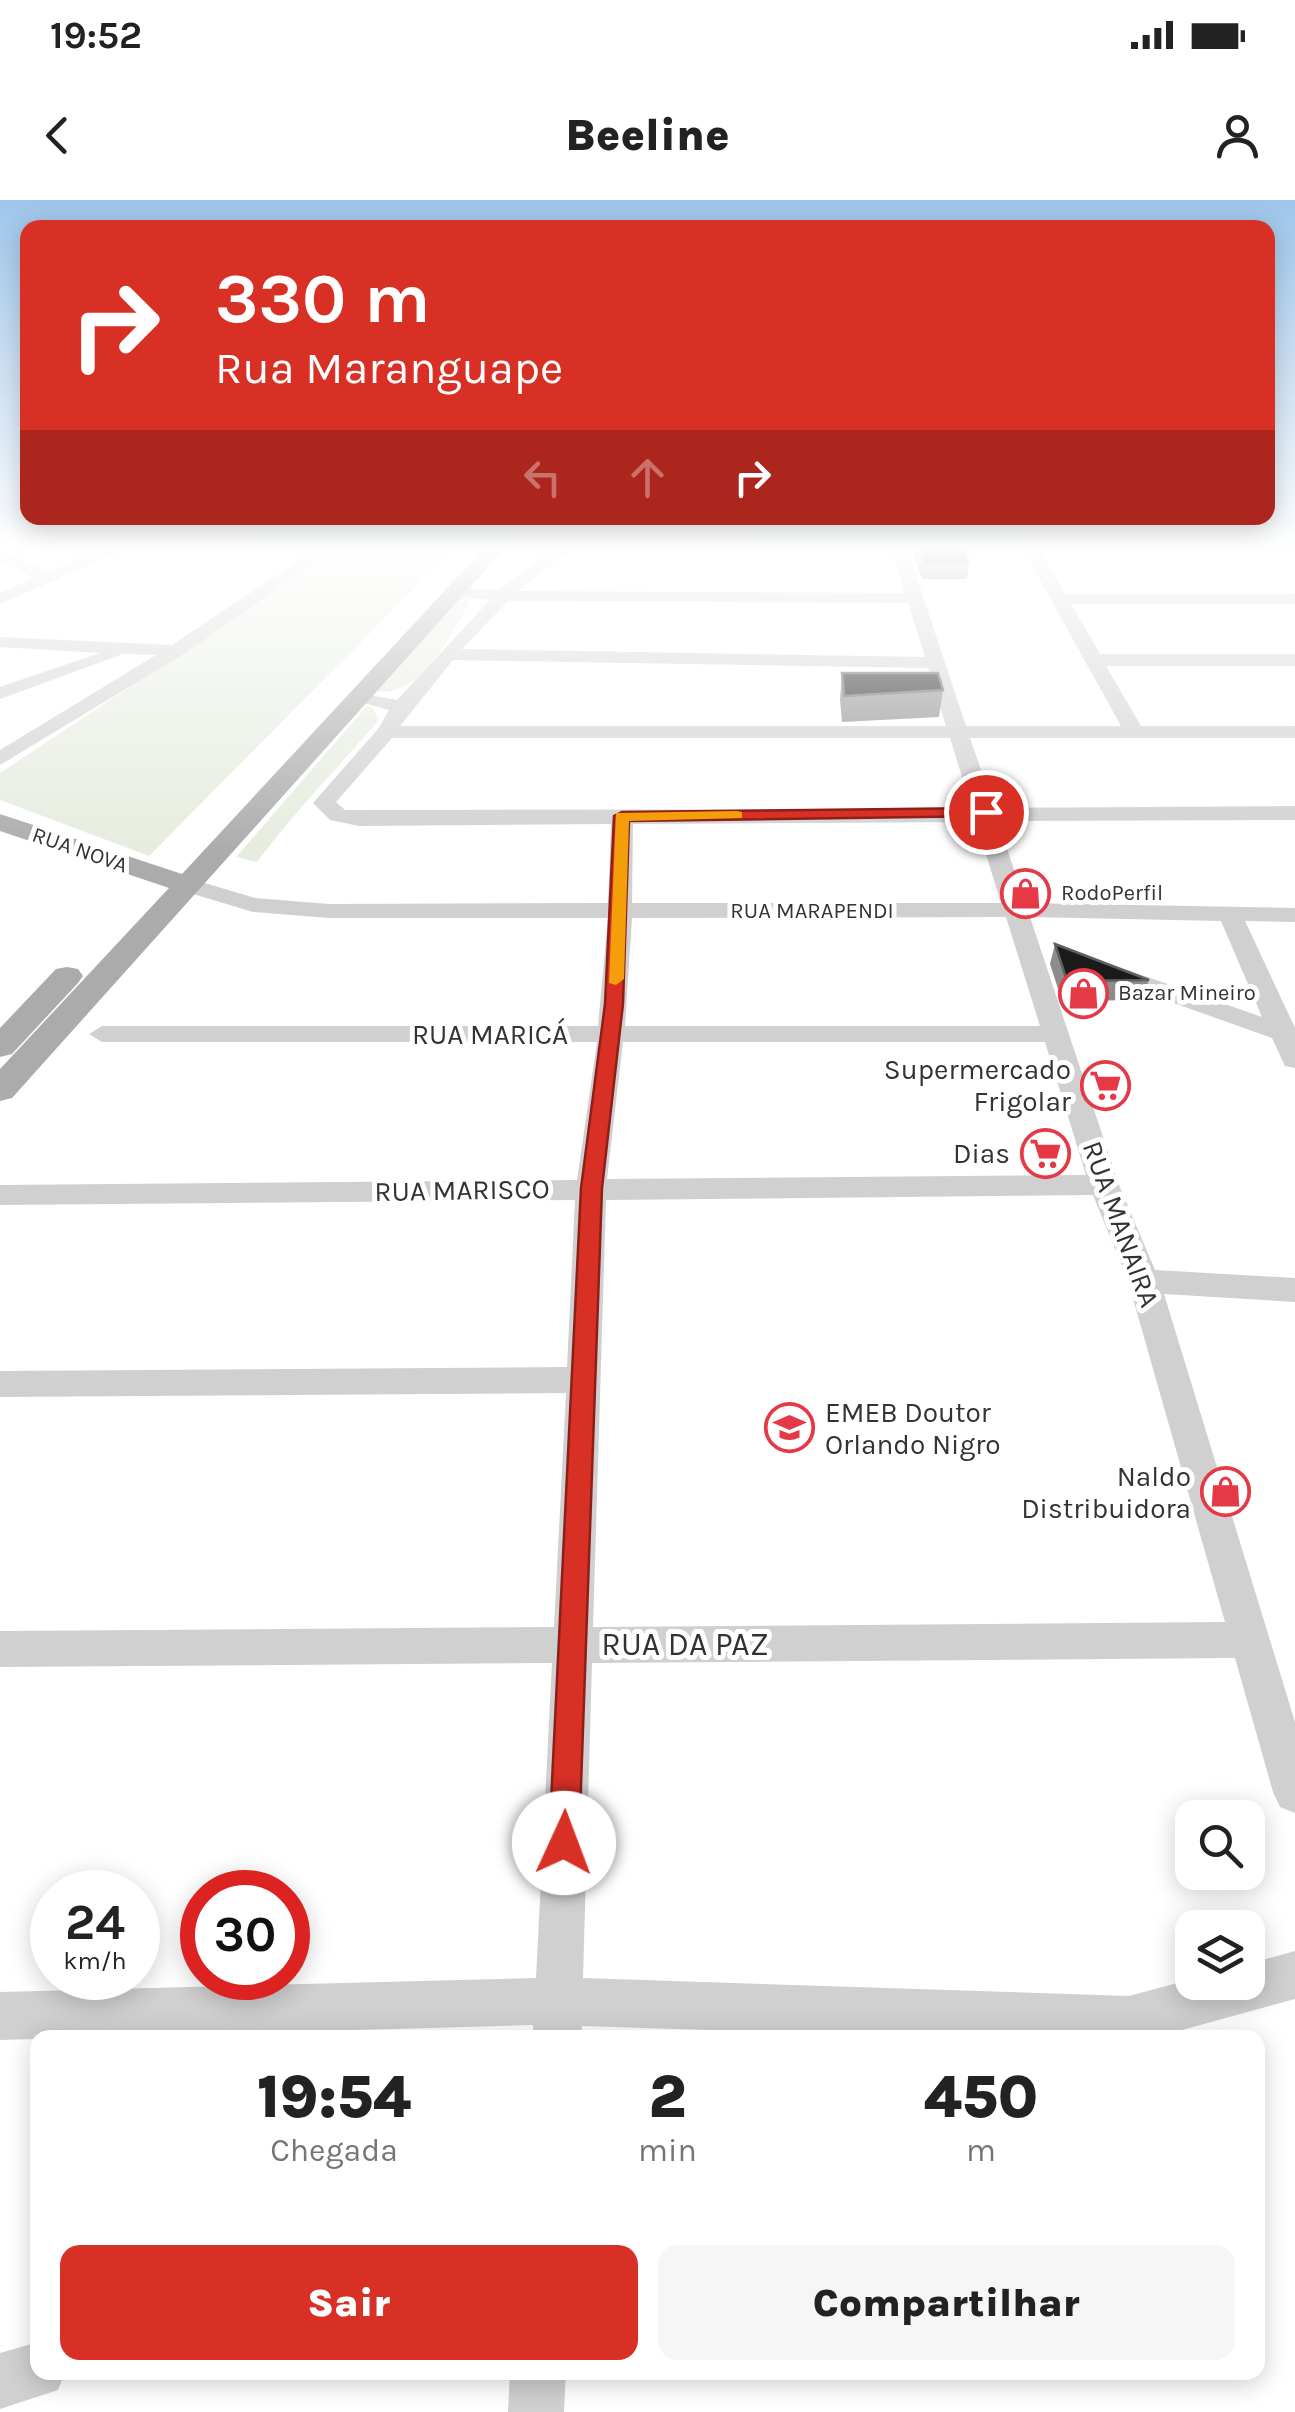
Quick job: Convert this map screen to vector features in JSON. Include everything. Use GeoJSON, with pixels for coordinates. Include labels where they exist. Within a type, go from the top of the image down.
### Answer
{"type":"FeatureCollection","features":[{"type":"Feature","properties":{"kind":"main road"},"geometry":{"type":"LineString","coordinates":[[0,1090],[175,881],[384,648]]}},
{"type":"Feature","properties":{"kind":"main road"},"geometry":{"type":"LineString","coordinates":[[0,1047],[87,955],[175,881],[403,648]]}},
{"type":"Feature","properties":{"kind":"main road","name":"RUA NOVA"},"geometry":{"type":"LineString","coordinates":[[0,822],[175,881]]}},
{"type":"Feature","properties":{"kind":"street"},"geometry":{"type":"LineString","coordinates":[[84,648],[176,651]]}},
{"type":"Feature","properties":{"kind":"street"},"geometry":{"type":"LineString","coordinates":[[0,759],[180,648]]}},
{"type":"Feature","properties":{"kind":"street"},"geometry":{"type":"LineString","coordinates":[[454,648],[324,803],[338,815],[359,819],[1295,813]]}},
{"type":"Feature","properties":{"kind":"street","name":"RUA MANAIRA"},"geometry":{"type":"LineString","coordinates":[[933,648],[1104,1185],[1144,1281],[1295,1792]]}},
{"type":"Feature","properties":{"kind":"street"},"geometry":{"type":"LineString","coordinates":[[1086,648],[1134,731]]}},
{"type":"Feature","properties":{"kind":"street"},"geometry":{"type":"LineString","coordinates":[[0,693],[121,651]]}},
{"type":"Feature","properties":{"kind":"street"},"geometry":{"type":"LineString","coordinates":[[448,654],[937,663]]}},
{"type":"Feature","properties":{"kind":"street"},"geometry":{"type":"LineString","coordinates":[[1093,660],[1295,660]]}},
{"type":"Feature","properties":{"kind":"street"},"geometry":{"type":"LineString","coordinates":[[360,696],[402,707]]}},
{"type":"Feature","properties":{"kind":"street"},"geometry":{"type":"LineString","coordinates":[[386,732],[1295,732]]}},
{"type":"Feature","properties":{"kind":"street"},"geometry":{"type":"LineString","coordinates":[[558,2019],[591,1188],[611,1034],[622,816]]}},
{"type":"Feature","properties":{"kind":"street","name":"RUA MARAPENDI"},"geometry":{"type":"LineString","coordinates":[[175,881],[253,905],[329,911],[1015,910],[1295,914]]}},
{"type":"Feature","properties":{"kind":"street"},"geometry":{"type":"LineString","coordinates":[[1230,915],[1288,1034],[1295,1060]]}},
{"type":"Feature","properties":{"kind":"street"},"geometry":{"type":"LineString","coordinates":[[1028,943],[1288,1034]]}},
{"type":"Feature","properties":{"kind":"street","name":"RUA MARICÁ"},"geometry":{"type":"LineString","coordinates":[[102,1034],[1058,1034]]}},
{"type":"Feature","properties":{"kind":"street","name":"RUA MARISCO"},"geometry":{"type":"LineString","coordinates":[[0,1195],[1104,1185]]}},
{"type":"Feature","properties":{"kind":"street"},"geometry":{"type":"LineString","coordinates":[[1144,1281],[1295,1290]]}},
{"type":"Feature","properties":{"kind":"street"},"geometry":{"type":"LineString","coordinates":[[0,1384],[583,1380]]}},
{"type":"Feature","properties":{"kind":"street","name":"RUA DA PAZ"},"geometry":{"type":"LineString","coordinates":[[0,1649],[1250,1640]]}},
{"type":"Feature","properties":{"kind":"street"},"geometry":{"type":"LineString","coordinates":[[1097,2030],[1295,1975]]}},
{"type":"Feature","properties":{"kind":"street"},"geometry":{"type":"LineString","coordinates":[[0,2016],[1127,2019]]}},
{"type":"Feature","properties":{"kind":"street"},"geometry":{"type":"LineString","coordinates":[[0,2381],[30,2372]]}},
{"type":"Feature","properties":{"kind":"street"},"geometry":{"type":"LineString","coordinates":[[536,2412],[538,2380]]}},
{"type":"Feature","properties":{"kind":"shaded area"},"geometry":{"type":"Polygon","coordinates":[[[188,648],[355,648],[149,856],[0,800],[0,773],[188,648]]]}},
{"type":"Feature","properties":{"kind":"shaded area"},"geometry":{"type":"Polygon","coordinates":[[[415,648],[441,648],[407,685],[392,691],[376,691],[415,648]]]}},
{"type":"Feature","properties":{"kind":"shaded area"},"geometry":{"type":"Polygon","coordinates":[[[367,706],[374,709],[378,721],[257,862],[236,857],[367,706]]]}},
{"type":"Feature","properties":{"kind":"building"},"geometry":{"type":"Polygon","coordinates":[[[842,673],[938,673],[943,690],[844,696],[842,673]]]}},
{"type":"Feature","properties":{"kind":"building"},"geometry":{"type":"Polygon","coordinates":[[[1055,944],[1149,980],[1067,981],[1055,944]]]}},
{"type":"Feature","properties":{"kind":"slow traffic"},"geometry":{"type":"LineString","coordinates":[[616,979],[622,816],[737,815]]}},
{"type":"Feature","properties":{"kind":"place","name":"RodoPerfil"},"geometry":{"type":"Point","coordinates":[1026,893]}},
{"type":"Feature","properties":{"kind":"place","name":"Bazar Mineiro"},"geometry":{"type":"Point","coordinates":[1083,993]}},
{"type":"Feature","properties":{"kind":"place","name":"Supermercado Frigolar"},"geometry":{"type":"Point","coordinates":[1106,1085]}},
{"type":"Feature","properties":{"kind":"place","name":"Dias"},"geometry":{"type":"Point","coordinates":[1045,1153]}},
{"type":"Feature","properties":{"kind":"place","name":"EMEB Doutor Orlando Nigro"},"geometry":{"type":"Point","coordinates":[790,1428]}},
{"type":"Feature","properties":{"kind":"place","name":"Naldo Distribuidora"},"geometry":{"type":"Point","coordinates":[1226,1492]}},
{"type":"Feature","properties":{"kind":"route"},"geometry":{"type":"LineString","coordinates":[[564,1843],[591,1188],[614,1004],[622,816],[986,812]]}}]}
